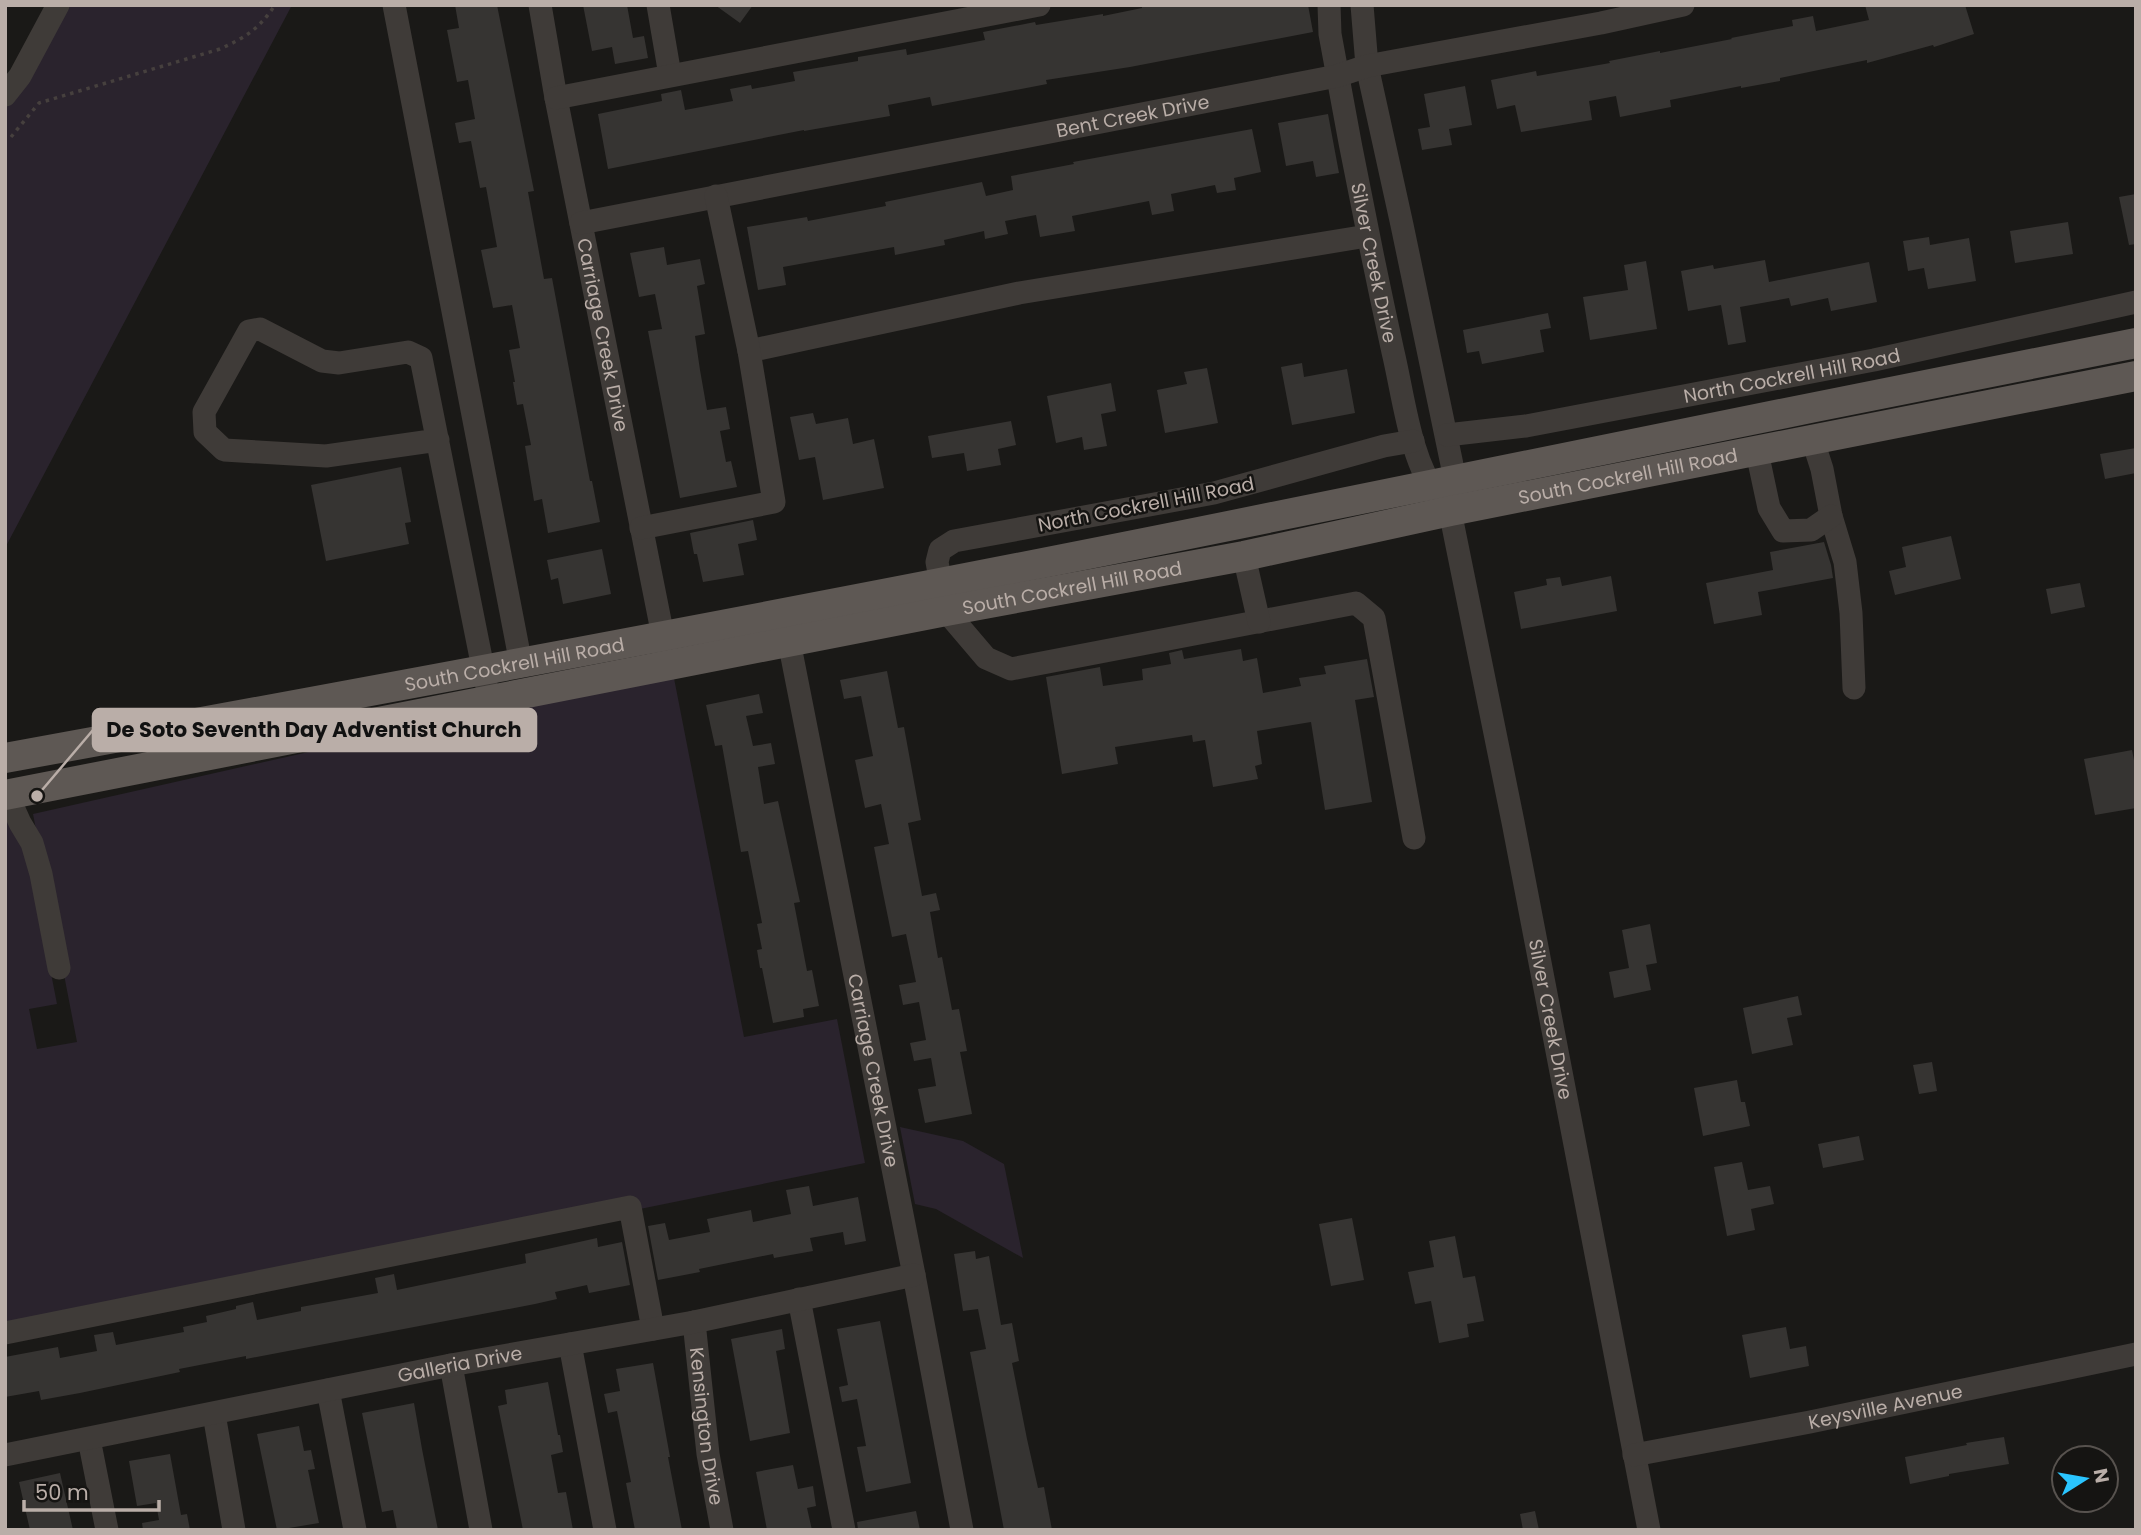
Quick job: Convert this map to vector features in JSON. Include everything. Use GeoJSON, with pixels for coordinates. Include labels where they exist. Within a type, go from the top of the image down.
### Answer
{"type":"FeatureCollection","features":[{"type":"Feature","properties":{"kind":"main road","name":"South Cockrell Hill Road"},"geometry":{"type":"LineString","coordinates":[[6,794],[489,700],[666,651],[943,597],[1177,537],[2136,343]]}},
{"type":"Feature","properties":{"kind":"main road","name":"South Cockrell Hill Road"},"geometry":{"type":"LineString","coordinates":[[943,597],[1244,556],[1450,511],[2136,376]]}},
{"type":"Feature","properties":{"kind":"main road","name":"South Cockrell Hill Road"},"geometry":{"type":"LineString","coordinates":[[5,758],[521,664],[666,651]]}},
{"type":"Feature","properties":{"kind":"street"},"geometry":{"type":"LineString","coordinates":[[5,95],[20,76],[58,5]]}},
{"type":"Feature","properties":{"kind":"street"},"geometry":{"type":"LineString","coordinates":[[394,5],[521,664]]}},
{"type":"Feature","properties":{"kind":"street","name":"Carriage Creek Drive"},"geometry":{"type":"LineString","coordinates":[[540,5],[666,651]]}},
{"type":"Feature","properties":{"kind":"street"},"geometry":{"type":"LineString","coordinates":[[658,5],[670,75]]}},
{"type":"Feature","properties":{"kind":"street"},"geometry":{"type":"LineString","coordinates":[[556,98],[1039,5]]}},
{"type":"Feature","properties":{"kind":"street","name":"Silver Creek Drive"},"geometry":{"type":"LineString","coordinates":[[1329,5],[1330,34],[1367,236],[1413,441],[1442,482],[1450,511],[1513,821],[1648,1530]]}},
{"type":"Feature","properties":{"kind":"street","name":"Silver Creek Drive"},"geometry":{"type":"LineString","coordinates":[[1362,5],[1367,66],[1447,435],[1442,482]]}},
{"type":"Feature","properties":{"kind":"street","name":"Bent Creek Drive"},"geometry":{"type":"LineString","coordinates":[[581,223],[1337,76],[1367,66],[1601,23],[1683,5]]}},
{"type":"Feature","properties":{"kind":"street"},"geometry":{"type":"LineString","coordinates":[[641,528],[774,502],[749,351],[716,196]]}},
{"type":"Feature","properties":{"kind":"street"},"geometry":{"type":"LineString","coordinates":[[749,351],[1020,293],[1367,236]]}},
{"type":"Feature","properties":{"kind":"street","name":"North Cockrell Hill Road"},"geometry":{"type":"LineString","coordinates":[[1447,435],[1526,426],[1874,360],[2136,302]]}},
{"type":"Feature","properties":{"kind":"street"},"geometry":{"type":"LineString","coordinates":[[438,440],[326,456],[224,450],[205,432],[204,412],[249,331],[260,329],[322,361],[340,363],[408,352],[421,358],[438,440],[484,671],[489,700]]}},
{"type":"Feature","properties":{"kind":"street"},"geometry":{"type":"LineString","coordinates":[[1874,360],[1881,393]]}},
{"type":"Feature","properties":{"kind":"street","name":"North Cockrell Hill Road"},"geometry":{"type":"LineString","coordinates":[[943,597],[937,562],[940,550],[954,541],[1214,493],[1384,446],[1413,441]]}},
{"type":"Feature","properties":{"kind":"street"},"geometry":{"type":"LineString","coordinates":[[1814,441],[1831,516],[1845,562],[1852,613],[1854,688]]}},
{"type":"Feature","properties":{"kind":"street"},"geometry":{"type":"LineString","coordinates":[[1757,452],[1769,508],[1783,531],[1811,530],[1831,516]]}},
{"type":"Feature","properties":{"kind":"street"},"geometry":{"type":"LineString","coordinates":[[1244,556],[1259,622]]}},
{"type":"Feature","properties":{"kind":"street"},"geometry":{"type":"LineString","coordinates":[[943,597],[986,658],[1011,669],[1356,603],[1374,618],[1414,838]]}},
{"type":"Feature","properties":{"kind":"street","name":"Carriage Creek Drive"},"geometry":{"type":"LineString","coordinates":[[787,628],[962,1530]]}},
{"type":"Feature","properties":{"kind":"street"},"geometry":{"type":"LineString","coordinates":[[6,794],[35,853],[59,968]]}},
{"type":"Feature","properties":{"kind":"street"},"geometry":{"type":"LineString","coordinates":[[5,1333],[630,1207],[653,1329]]}},
{"type":"Feature","properties":{"kind":"street","name":"Galleria Drive"},"geometry":{"type":"LineString","coordinates":[[5,1455],[451,1364],[694,1322],[914,1275]]}},
{"type":"Feature","properties":{"kind":"street"},"geometry":{"type":"LineString","coordinates":[[799,1299],[844,1530]]}},
{"type":"Feature","properties":{"kind":"street","name":"Kensington Drive"},"geometry":{"type":"LineString","coordinates":[[694,1322],[708,1454],[722,1530]]}},
{"type":"Feature","properties":{"kind":"street"},"geometry":{"type":"LineString","coordinates":[[570,1344],[605,1530]]}},
{"type":"Feature","properties":{"kind":"street","name":"Keysville Avenue"},"geometry":{"type":"LineString","coordinates":[[1634,1455],[1810,1422],[2136,1354]]}},
{"type":"Feature","properties":{"kind":"street"},"geometry":{"type":"LineString","coordinates":[[451,1364],[481,1530]]}},
{"type":"Feature","properties":{"kind":"street"},"geometry":{"type":"LineString","coordinates":[[328,1390],[355,1530]]}},
{"type":"Feature","properties":{"kind":"street"},"geometry":{"type":"LineString","coordinates":[[214,1413],[234,1530]]}},
{"type":"Feature","properties":{"kind":"street"},"geometry":{"type":"LineString","coordinates":[[89,1438],[107,1530]]}},
{"type":"Feature","properties":{"kind":"path"},"geometry":{"type":"LineString","coordinates":[[11,136],[40,103],[220,49],[247,36],[264,21],[275,5]]}},
{"type":"Feature","properties":{"kind":"shaded area"},"geometry":{"type":"Polygon","coordinates":[[[51,5],[292,5],[5,548],[5,90],[51,5]]]}},
{"type":"Feature","properties":{"kind":"shaded area"},"geometry":{"type":"Polygon","coordinates":[[[673,673],[744,1037],[837,1019],[865,1163],[635,1210],[5,1324],[5,819],[25,840],[57,1004],[29,1009],[37,1049],[77,1042],[33,814],[544,699],[673,673]]]}},
{"type":"Feature","properties":{"kind":"shaded area"},"geometry":{"type":"Polygon","coordinates":[[[900,1127],[963,1141],[1004,1164],[1023,1258],[936,1209],[915,1204],[900,1127]]]}},
{"type":"Feature","properties":{"kind":"building"},"geometry":{"type":"Polygon","coordinates":[[[455,5],[497,5],[534,191],[528,192],[544,279],[552,278],[600,522],[548,533],[542,499],[534,501],[525,446],[531,445],[523,404],[517,405],[509,350],[520,348],[512,305],[493,308],[481,250],[497,247],[486,187],[480,188],[471,141],[459,143],[455,123],[475,119],[468,80],[457,82],[447,30],[459,28],[455,5]]]}},
{"type":"Feature","properties":{"kind":"building"},"geometry":{"type":"Polygon","coordinates":[[[583,5],[627,5],[633,38],[644,36],[648,58],[615,64],[612,47],[592,51],[583,5]]]}},
{"type":"Feature","properties":{"kind":"building"},"geometry":{"type":"Polygon","coordinates":[[[715,5],[753,5],[740,23],[715,5]]]}},
{"type":"Feature","properties":{"kind":"building"},"geometry":{"type":"Polygon","coordinates":[[[1142,5],[1308,5],[1313,32],[1046,80],[1047,84],[932,106],[930,97],[888,105],[890,116],[804,130],[608,169],[598,114],[662,101],[661,94],[681,90],[685,110],[733,101],[730,89],[751,85],[752,89],[795,81],[793,72],[858,61],[858,57],[906,49],[907,55],[985,40],[983,32],[1035,22],[1036,25],[1103,16],[1142,8],[1142,5]]]}},
{"type":"Feature","properties":{"kind":"building"},"geometry":{"type":"Polygon","coordinates":[[[1865,5],[1965,5],[1974,34],[1867,63],[1867,60],[1780,78],[1780,81],[1670,100],[1671,107],[1620,117],[1616,96],[1589,101],[1592,120],[1521,132],[1515,105],[1497,109],[1491,80],[1536,71],[1537,76],[1732,39],[1793,26],[1792,20],[1813,16],[1816,31],[1869,20],[1865,5]]]}},
{"type":"Feature","properties":{"kind":"building"},"geometry":{"type":"Polygon","coordinates":[[[1465,86],[1472,125],[1449,129],[1452,145],[1422,150],[1418,129],[1430,127],[1424,94],[1465,86]]]}},
{"type":"Feature","properties":{"kind":"building"},"geometry":{"type":"Polygon","coordinates":[[[1328,114],[1339,173],[1316,177],[1313,161],[1286,166],[1278,123],[1328,114]]]}},
{"type":"Feature","properties":{"kind":"building"},"geometry":{"type":"Polygon","coordinates":[[[1252,129],[1261,172],[1234,178],[1236,190],[1217,193],[1215,185],[1171,194],[1174,211],[1152,215],[1149,201],[1072,216],[1075,231],[1040,237],[1036,215],[1005,221],[1008,234],[985,239],[984,231],[944,240],[945,245],[895,255],[894,247],[783,267],[786,285],[758,290],[747,227],[807,217],[808,221],[886,206],[885,202],[982,182],[986,196],[1013,190],[1011,176],[1252,129]]]}},
{"type":"Feature","properties":{"kind":"building"},"geometry":{"type":"Polygon","coordinates":[[[2136,194],[2136,244],[2129,245],[2119,197],[2136,194]]]}},
{"type":"Feature","properties":{"kind":"building"},"geometry":{"type":"Polygon","coordinates":[[[2068,222],[2073,254],[2015,263],[2010,231],[2068,222]]]}},
{"type":"Feature","properties":{"kind":"building"},"geometry":{"type":"Polygon","coordinates":[[[1929,237],[1930,245],[1969,238],[1976,281],[1928,289],[1924,268],[1908,271],[1903,241],[1929,237]]]}},
{"type":"Feature","properties":{"kind":"building"},"geometry":{"type":"Polygon","coordinates":[[[664,247],[667,265],[700,259],[705,284],[697,286],[705,334],[695,336],[700,370],[707,410],[726,407],[730,429],[720,431],[726,462],[731,461],[737,487],[680,498],[648,331],[662,329],[655,294],[639,297],[630,253],[664,247]]]}},
{"type":"Feature","properties":{"kind":"building"},"geometry":{"type":"Polygon","coordinates":[[[1765,260],[1769,282],[1869,262],[1877,302],[1831,311],[1828,298],[1791,306],[1789,298],[1740,307],[1746,342],[1728,345],[1721,305],[1688,311],[1681,271],[1713,265],[1714,269],[1765,260]]]}},
{"type":"Feature","properties":{"kind":"building"},"geometry":{"type":"Polygon","coordinates":[[[1646,261],[1657,329],[1590,340],[1583,297],[1628,290],[1624,265],[1646,261]]]}},
{"type":"Feature","properties":{"kind":"building"},"geometry":{"type":"Polygon","coordinates":[[[1548,313],[1551,328],[1540,330],[1544,352],[1482,364],[1479,351],[1467,353],[1463,330],[1548,313]]]}},
{"type":"Feature","properties":{"kind":"building"},"geometry":{"type":"Polygon","coordinates":[[[1302,363],[1304,377],[1347,369],[1355,413],[1292,425],[1281,367],[1302,363]]]}},
{"type":"Feature","properties":{"kind":"building"},"geometry":{"type":"Polygon","coordinates":[[[1207,368],[1218,423],[1165,433],[1157,390],[1187,384],[1184,372],[1207,368]]]}},
{"type":"Feature","properties":{"kind":"building"},"geometry":{"type":"Polygon","coordinates":[[[1111,383],[1116,411],[1101,414],[1107,446],[1084,450],[1082,437],[1056,443],[1047,396],[1111,383]]]}},
{"type":"Feature","properties":{"kind":"building"},"geometry":{"type":"Polygon","coordinates":[[[813,413],[816,424],[848,418],[853,444],[874,439],[884,488],[823,500],[815,457],[799,460],[790,417],[813,413]]]}},
{"type":"Feature","properties":{"kind":"building"},"geometry":{"type":"Polygon","coordinates":[[[1011,421],[1016,445],[998,449],[1001,465],[967,471],[964,453],[932,458],[928,436],[1011,421]]]}},
{"type":"Feature","properties":{"kind":"building"},"geometry":{"type":"Polygon","coordinates":[[[2136,448],[2136,473],[2105,479],[2100,454],[2136,448]]]}},
{"type":"Feature","properties":{"kind":"building"},"geometry":{"type":"Polygon","coordinates":[[[401,467],[411,522],[405,523],[409,544],[326,561],[311,485],[401,467]]]}},
{"type":"Feature","properties":{"kind":"building"},"geometry":{"type":"Polygon","coordinates":[[[753,520],[757,540],[738,544],[744,575],[703,582],[690,533],[753,520]]]}},
{"type":"Feature","properties":{"kind":"building"},"geometry":{"type":"Polygon","coordinates":[[[1951,536],[1961,579],[1895,595],[1889,571],[1906,567],[1902,547],[1951,536]]]}},
{"type":"Feature","properties":{"kind":"building"},"geometry":{"type":"Polygon","coordinates":[[[1824,542],[1833,578],[1758,592],[1762,615],[1714,624],[1706,583],[1773,570],[1770,552],[1824,542]]]}},
{"type":"Feature","properties":{"kind":"building"},"geometry":{"type":"Polygon","coordinates":[[[602,549],[611,594],[563,604],[558,578],[551,580],[547,560],[602,549]]]}},
{"type":"Feature","properties":{"kind":"building"},"geometry":{"type":"Polygon","coordinates":[[[1611,576],[1617,611],[1521,629],[1514,592],[1547,585],[1546,579],[1560,577],[1562,586],[1611,576]]]}},
{"type":"Feature","properties":{"kind":"building"},"geometry":{"type":"Polygon","coordinates":[[[2080,583],[2085,607],[2051,614],[2046,589],[2080,583]]]}},
{"type":"Feature","properties":{"kind":"building"},"geometry":{"type":"Polygon","coordinates":[[[1241,649],[1243,661],[1257,658],[1263,693],[1301,686],[1299,678],[1326,674],[1324,666],[1367,659],[1374,697],[1355,700],[1372,802],[1325,810],[1311,722],[1257,731],[1262,764],[1255,766],[1258,779],[1213,787],[1205,740],[1193,742],[1192,735],[1115,747],[1118,764],[1062,774],[1046,677],[1100,667],[1103,686],[1143,680],[1142,669],[1171,664],[1169,653],[1182,650],[1184,659],[1241,649]]]}},
{"type":"Feature","properties":{"kind":"building"},"geometry":{"type":"Polygon","coordinates":[[[887,671],[898,728],[904,727],[921,820],[908,823],[922,896],[936,893],[940,910],[930,912],[938,958],[942,957],[952,1010],[959,1009],[967,1051],[960,1052],[972,1114],[925,1123],[918,1089],[936,1086],[931,1058],[914,1061],[910,1043],[926,1040],[919,1002],[903,1005],[899,985],[916,982],[906,934],[892,937],[874,847],[889,844],[881,804],[865,808],[855,760],[873,756],[861,696],[844,699],[840,680],[887,671]]]}},
{"type":"Feature","properties":{"kind":"building"},"geometry":{"type":"Polygon","coordinates":[[[759,694],[763,713],[746,716],[753,746],[771,743],[775,764],[758,767],[764,804],[778,801],[800,902],[794,903],[807,971],[812,970],[819,1006],[803,1009],[804,1017],[773,1023],[757,950],[762,949],[757,924],[762,923],[748,851],[741,852],[722,745],[715,746],[706,705],[759,694]]]}},
{"type":"Feature","properties":{"kind":"building"},"geometry":{"type":"Polygon","coordinates":[[[2132,750],[2136,770],[2136,808],[2095,815],[2084,759],[2132,750]]]}},
{"type":"Feature","properties":{"kind":"building"},"geometry":{"type":"Polygon","coordinates":[[[1650,924],[1657,963],[1646,965],[1651,990],[1614,998],[1609,972],[1629,968],[1622,930],[1650,924]]]}},
{"type":"Feature","properties":{"kind":"building"},"geometry":{"type":"Polygon","coordinates":[[[1798,996],[1802,1015],[1787,1018],[1793,1045],[1752,1054],[1743,1008],[1798,996]]]}},
{"type":"Feature","properties":{"kind":"building"},"geometry":{"type":"Polygon","coordinates":[[[1932,1062],[1937,1091],[1919,1094],[1913,1065],[1932,1062]]]}},
{"type":"Feature","properties":{"kind":"building"},"geometry":{"type":"Polygon","coordinates":[[[1737,1080],[1741,1102],[1745,1102],[1750,1126],[1703,1136],[1694,1088],[1737,1080]]]}},
{"type":"Feature","properties":{"kind":"building"},"geometry":{"type":"Polygon","coordinates":[[[1859,1136],[1864,1160],[1823,1168],[1818,1144],[1859,1136]]]}},
{"type":"Feature","properties":{"kind":"building"},"geometry":{"type":"Polygon","coordinates":[[[1742,1162],[1748,1190],[1770,1186],[1774,1204],[1751,1209],[1755,1230],[1727,1236],[1714,1167],[1742,1162]]]}},
{"type":"Feature","properties":{"kind":"building"},"geometry":{"type":"Polygon","coordinates":[[[809,1186],[813,1206],[858,1197],[866,1241],[845,1245],[843,1232],[810,1238],[813,1251],[774,1258],[773,1254],[658,1280],[648,1226],[665,1223],[669,1240],[710,1232],[707,1219],[751,1210],[753,1222],[791,1214],[786,1190],[809,1186]]]}},
{"type":"Feature","properties":{"kind":"building"},"geometry":{"type":"Polygon","coordinates":[[[1352,1218],[1364,1280],[1331,1286],[1319,1224],[1352,1218]]]}},
{"type":"Feature","properties":{"kind":"building"},"geometry":{"type":"Polygon","coordinates":[[[1455,1236],[1463,1278],[1475,1276],[1484,1321],[1467,1324],[1469,1337],[1439,1343],[1431,1301],[1415,1304],[1408,1272],[1434,1267],[1429,1241],[1455,1236]]]}},
{"type":"Feature","properties":{"kind":"building"},"geometry":{"type":"Polygon","coordinates":[[[597,1238],[598,1247],[622,1242],[630,1285],[589,1293],[587,1285],[555,1292],[557,1299],[535,1304],[246,1359],[246,1356],[179,1369],[180,1372],[41,1400],[39,1391],[5,1397],[5,1357],[58,1347],[60,1358],[97,1351],[94,1335],[113,1332],[116,1345],[184,1332],[183,1327],[207,1322],[206,1316],[253,1302],[257,1320],[301,1311],[301,1307],[378,1293],[375,1278],[394,1274],[397,1290],[526,1263],[525,1254],[597,1238]]]}},
{"type":"Feature","properties":{"kind":"building"},"geometry":{"type":"Polygon","coordinates":[[[975,1251],[976,1259],[989,1256],[1001,1325],[1012,1323],[1019,1361],[1012,1363],[1038,1488],[1044,1487],[1052,1530],[1004,1530],[970,1352],[986,1349],[978,1309],[963,1311],[954,1254],[975,1251]]]}},
{"type":"Feature","properties":{"kind":"building"},"geometry":{"type":"Polygon","coordinates":[[[880,1321],[911,1483],[866,1492],[857,1447],[866,1446],[857,1399],[842,1402],[839,1387],[848,1385],[837,1329],[880,1321]]]}},
{"type":"Feature","properties":{"kind":"building"},"geometry":{"type":"Polygon","coordinates":[[[1786,1327],[1790,1349],[1806,1346],[1809,1366],[1750,1378],[1742,1335],[1786,1327]]]}},
{"type":"Feature","properties":{"kind":"building"},"geometry":{"type":"Polygon","coordinates":[[[782,1329],[785,1349],[776,1351],[790,1433],[750,1441],[731,1339],[782,1329]]]}},
{"type":"Feature","properties":{"kind":"building"},"geometry":{"type":"Polygon","coordinates":[[[653,1363],[682,1530],[635,1530],[626,1483],[631,1482],[617,1411],[608,1413],[604,1394],[620,1391],[616,1369],[653,1363]]]}},
{"type":"Feature","properties":{"kind":"building"},"geometry":{"type":"Polygon","coordinates":[[[548,1382],[563,1452],[551,1455],[558,1493],[566,1492],[573,1530],[523,1530],[498,1406],[507,1404],[505,1390],[548,1382]]]}},
{"type":"Feature","properties":{"kind":"building"},"geometry":{"type":"Polygon","coordinates":[[[414,1403],[438,1530],[397,1530],[393,1510],[382,1512],[362,1413],[414,1403]]]}},
{"type":"Feature","properties":{"kind":"building"},"geometry":{"type":"Polygon","coordinates":[[[299,1426],[304,1451],[311,1450],[315,1469],[308,1470],[319,1523],[277,1530],[257,1434],[299,1426]]]}},
{"type":"Feature","properties":{"kind":"building"},"geometry":{"type":"Polygon","coordinates":[[[2004,1437],[2009,1464],[1910,1484],[1905,1457],[2004,1437]]]}},
{"type":"Feature","properties":{"kind":"building"},"geometry":{"type":"Polygon","coordinates":[[[170,1454],[181,1515],[187,1514],[190,1530],[143,1530],[142,1523],[159,1520],[156,1503],[137,1506],[129,1461],[170,1454]]]}},
{"type":"Feature","properties":{"kind":"building"},"geometry":{"type":"Polygon","coordinates":[[[793,1465],[798,1489],[813,1486],[816,1506],[807,1508],[812,1530],[767,1530],[756,1472],[793,1465]]]}},
{"type":"Feature","properties":{"kind":"building"},"geometry":{"type":"Polygon","coordinates":[[[60,1473],[73,1530],[30,1530],[19,1482],[60,1473]]]}},
{"type":"Feature","properties":{"kind":"building"},"geometry":{"type":"Polygon","coordinates":[[[916,1511],[920,1530],[858,1530],[857,1522],[916,1511]]]}},
{"type":"Feature","properties":{"kind":"building"},"geometry":{"type":"Polygon","coordinates":[[[1535,1511],[1539,1530],[1523,1530],[1520,1514],[1535,1511]]]}},
{"type":"Feature","properties":{"kind":"place","name":"De Soto Seventh Day Adventist Church"},"geometry":{"type":"Point","coordinates":[37,796]}}]}
